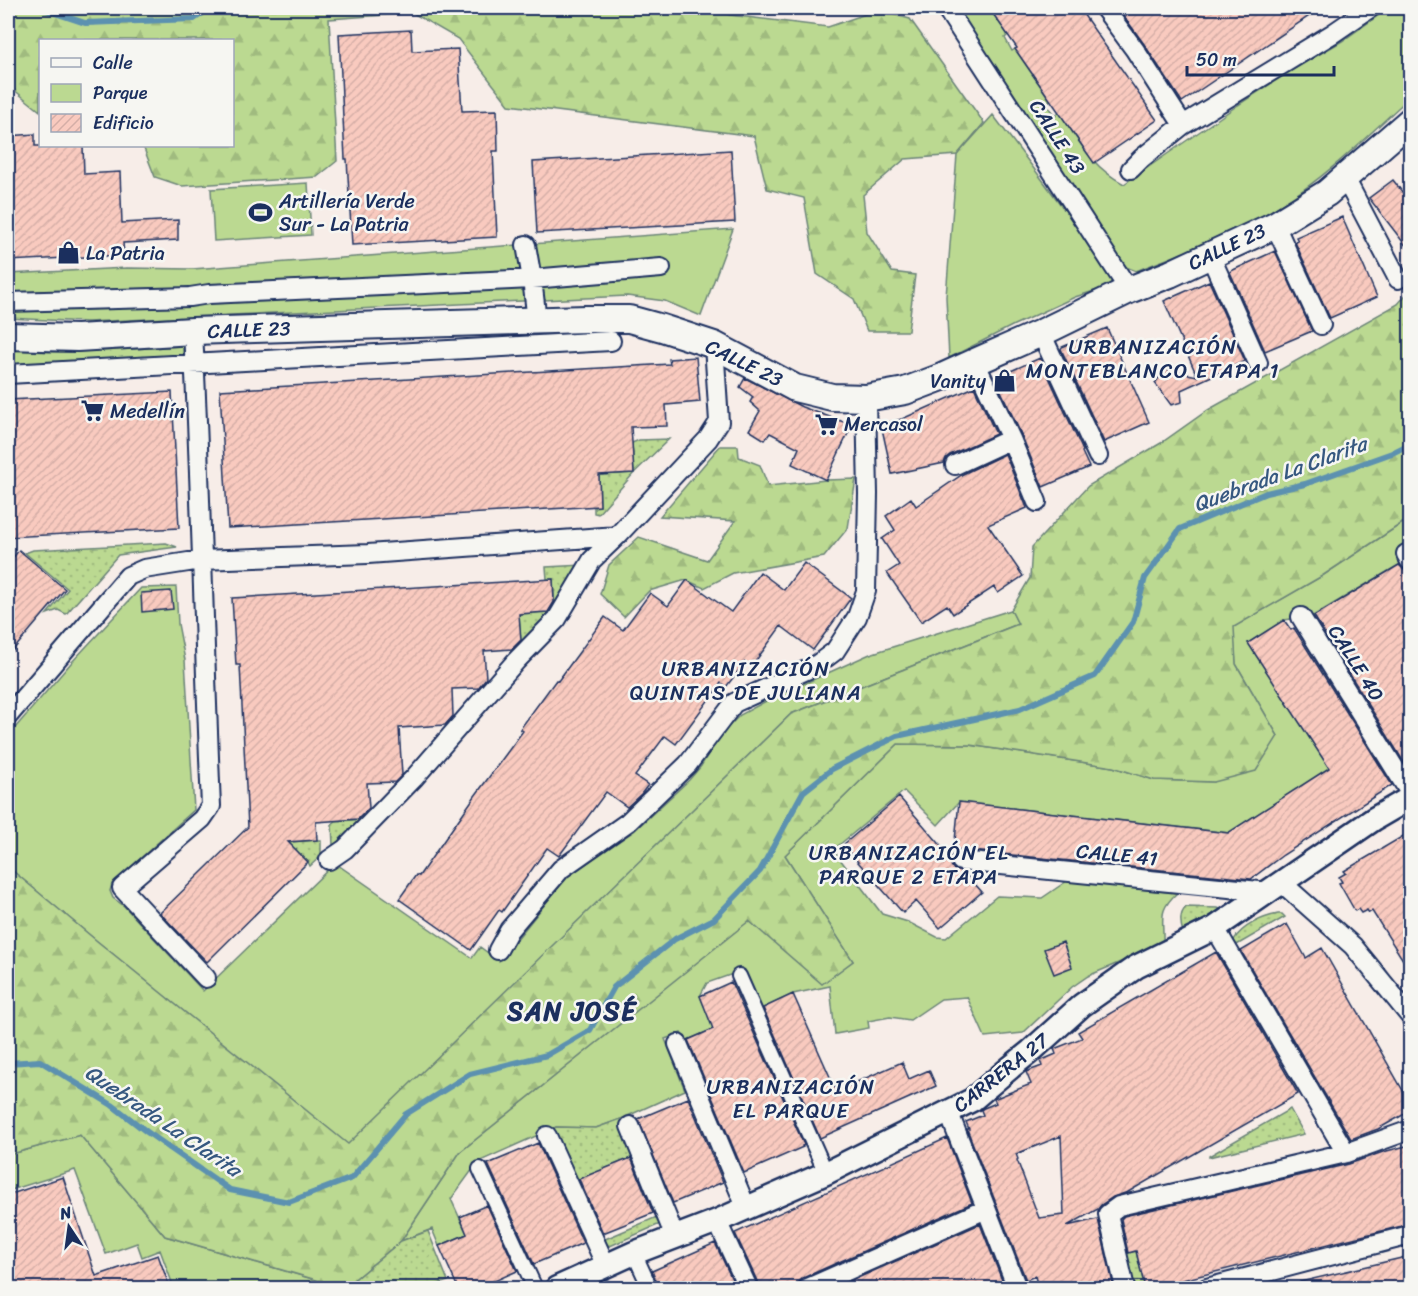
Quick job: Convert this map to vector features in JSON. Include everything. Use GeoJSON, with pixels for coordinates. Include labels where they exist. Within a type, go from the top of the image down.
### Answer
{"type":"FeatureCollection","features":[{"type":"Feature","properties":{"kind":"main road","name":"CALLE 23"},"geometry":{"type":"LineString","coordinates":[[8,336],[77,338],[193,331],[629,319],[714,345],[795,388],[832,397],[866,398],[905,391],[942,377],[1275,225],[1327,193],[1410,121]]}},
{"type":"Feature","properties":{"kind":"street","name":"CALLE 43"},"geometry":{"type":"LineString","coordinates":[[946,8],[1129,290]]}},
{"type":"Feature","properties":{"kind":"street"},"geometry":{"type":"LineString","coordinates":[[1104,8],[1135,50],[1183,125]]}},
{"type":"Feature","properties":{"kind":"street"},"geometry":{"type":"LineString","coordinates":[[1131,169],[1183,125],[1332,34],[1370,8]]}},
{"type":"Feature","properties":{"kind":"street"},"geometry":{"type":"LineString","coordinates":[[1345,178],[1398,279]]}},
{"type":"Feature","properties":{"kind":"street"},"geometry":{"type":"LineString","coordinates":[[1275,225],[1321,325]]}},
{"type":"Feature","properties":{"kind":"street"},"geometry":{"type":"LineString","coordinates":[[526,245],[537,321]]}},
{"type":"Feature","properties":{"kind":"street"},"geometry":{"type":"LineString","coordinates":[[1210,255],[1258,363]]}},
{"type":"Feature","properties":{"kind":"street"},"geometry":{"type":"LineString","coordinates":[[8,302],[190,297],[209,294],[532,279],[662,268]]}},
{"type":"Feature","properties":{"kind":"street"},"geometry":{"type":"LineString","coordinates":[[193,331],[211,806],[202,819],[122,888],[206,978]]}},
{"type":"Feature","properties":{"kind":"street"},"geometry":{"type":"LineString","coordinates":[[1041,333],[1098,456]]}},
{"type":"Feature","properties":{"kind":"street"},"geometry":{"type":"LineString","coordinates":[[8,374],[611,341]]}},
{"type":"Feature","properties":{"kind":"street"},"geometry":{"type":"LineString","coordinates":[[329,860],[345,849],[414,778],[516,661],[557,619],[592,560],[708,439],[718,422],[714,345]]}},
{"type":"Feature","properties":{"kind":"street"},"geometry":{"type":"LineString","coordinates":[[975,362],[1037,502]]}},
{"type":"Feature","properties":{"kind":"street"},"geometry":{"type":"LineString","coordinates":[[498,950],[509,930],[561,869],[628,822],[688,764],[734,703],[815,666],[835,651],[857,617],[866,591],[868,494],[866,398]]}},
{"type":"Feature","properties":{"kind":"street"},"geometry":{"type":"LineString","coordinates":[[955,465],[1011,439]]}},
{"type":"Feature","properties":{"kind":"street"},"geometry":{"type":"LineString","coordinates":[[8,716],[129,576],[144,569],[201,560],[368,554],[617,536]]}},
{"type":"Feature","properties":{"kind":"street","name":"CALLE 40"},"geometry":{"type":"LineString","coordinates":[[1301,617],[1410,796]]}},
{"type":"Feature","properties":{"kind":"street","name":"CARRERA 27"},"geometry":{"type":"LineString","coordinates":[[557,1288],[634,1253],[717,1221],[826,1173],[972,1100],[1040,1044],[1082,1005],[1136,968],[1215,928],[1410,796]]}},
{"type":"Feature","properties":{"kind":"street","name":"CALLE 41"},"geometry":{"type":"LineString","coordinates":[[961,861],[1276,887]]}},
{"type":"Feature","properties":{"kind":"street"},"geometry":{"type":"LineString","coordinates":[[1276,887],[1353,946],[1410,1016]]}},
{"type":"Feature","properties":{"kind":"street"},"geometry":{"type":"LineString","coordinates":[[1215,928],[1346,1153]]}},
{"type":"Feature","properties":{"kind":"street"},"geometry":{"type":"LineString","coordinates":[[740,976],[826,1173]]}},
{"type":"Feature","properties":{"kind":"street"},"geometry":{"type":"LineString","coordinates":[[678,1044],[746,1207]]}},
{"type":"Feature","properties":{"kind":"street"},"geometry":{"type":"LineString","coordinates":[[949,1113],[1017,1288]]}},
{"type":"Feature","properties":{"kind":"street"},"geometry":{"type":"LineString","coordinates":[[630,1126],[675,1237]]}},
{"type":"Feature","properties":{"kind":"street"},"geometry":{"type":"LineString","coordinates":[[1125,1288],[1108,1214],[1119,1206],[1346,1153],[1410,1130]]}},
{"type":"Feature","properties":{"kind":"street"},"geometry":{"type":"LineString","coordinates":[[547,1136],[606,1266]]}},
{"type":"Feature","properties":{"kind":"street"},"geometry":{"type":"LineString","coordinates":[[480,1169],[535,1288]]}},
{"type":"Feature","properties":{"kind":"street"},"geometry":{"type":"LineString","coordinates":[[808,1288],[986,1209]]}},
{"type":"Feature","properties":{"kind":"street"},"geometry":{"type":"LineString","coordinates":[[717,1221],[748,1288]]}},
{"type":"Feature","properties":{"kind":"street"},"geometry":{"type":"LineString","coordinates":[[1207,1288],[1410,1235]]}},
{"type":"Feature","properties":{"kind":"street"},"geometry":{"type":"LineString","coordinates":[[634,1253],[650,1288]]}},
{"type":"Feature","properties":{"kind":"green space"},"geometry":{"type":"Polygon","coordinates":[[[8,8],[707,8],[730,15],[828,27],[877,10],[910,19],[984,123],[957,155],[905,159],[863,195],[867,232],[892,272],[915,275],[908,331],[867,331],[854,299],[817,274],[804,198],[767,189],[754,136],[509,105],[458,39],[413,13],[329,19],[337,161],[317,177],[182,186],[155,177],[143,147],[234,147],[234,39],[39,39],[39,110],[8,85],[8,8]]]}},
{"type":"Feature","properties":{"kind":"green space"},"geometry":{"type":"Polygon","coordinates":[[[953,8],[989,8],[1008,35],[1005,38],[1012,51],[1015,49],[1050,100],[1046,104],[1055,116],[1059,112],[1094,161],[1124,184],[1238,105],[1342,41],[1389,8],[1410,8],[1410,97],[1331,169],[1297,195],[1227,234],[1136,271],[1126,267],[1109,244],[953,8]]]}},
{"type":"Feature","properties":{"kind":"green space"},"geometry":{"type":"Polygon","coordinates":[[[993,115],[1115,278],[1107,287],[1075,297],[949,358],[946,297],[957,155],[993,115]]]}},
{"type":"Feature","properties":{"kind":"green space","name":"Artillería Verde Sur - La Patria"},"geometry":{"type":"Polygon","coordinates":[[[308,183],[311,235],[214,241],[211,189],[308,183]]]}},
{"type":"Feature","properties":{"kind":"green space"},"geometry":{"type":"Polygon","coordinates":[[[733,229],[701,316],[665,301],[627,296],[87,322],[8,318],[8,274],[127,268],[192,269],[733,229]]]}},
{"type":"Feature","properties":{"kind":"green space"},"geometry":{"type":"Polygon","coordinates":[[[1410,290],[1410,518],[1322,576],[1234,627],[1236,664],[1278,736],[1256,771],[1214,782],[1154,780],[1113,767],[970,745],[898,744],[785,855],[853,961],[822,984],[749,921],[460,1152],[401,1241],[344,1288],[165,1236],[80,1135],[8,1155],[8,867],[348,1144],[791,714],[1018,624],[1011,610],[1030,578],[1032,547],[1088,486],[1161,443],[1208,410],[1398,304],[1410,290]]]}},
{"type":"Feature","properties":{"kind":"green space"},"geometry":{"type":"Polygon","coordinates":[[[183,346],[183,357],[8,365],[8,349],[73,352],[183,346]]]}},
{"type":"Feature","properties":{"kind":"green space"},"geometry":{"type":"Polygon","coordinates":[[[669,439],[634,473],[632,443],[639,440],[669,439]]]}},
{"type":"Feature","properties":{"kind":"green space"},"geometry":{"type":"Polygon","coordinates":[[[720,446],[738,446],[739,457],[760,465],[768,486],[856,479],[848,528],[824,557],[733,573],[704,588],[686,580],[649,591],[624,617],[600,594],[609,565],[639,537],[707,560],[735,521],[660,516],[720,446]]]}},
{"type":"Feature","properties":{"kind":"green space"},"geometry":{"type":"Polygon","coordinates":[[[634,473],[598,514],[594,513],[594,507],[600,506],[599,475],[634,473]]]}},
{"type":"Feature","properties":{"kind":"green space"},"geometry":{"type":"Polygon","coordinates":[[[1410,518],[1410,549],[1402,563],[1313,616],[1284,620],[1248,643],[1329,768],[1231,833],[959,802],[938,825],[904,791],[833,850],[882,914],[908,922],[937,937],[946,938],[997,896],[1042,898],[1067,881],[1177,893],[1164,910],[1163,942],[1088,976],[1072,987],[1023,1033],[985,1037],[967,997],[941,999],[910,1020],[890,1017],[868,1021],[869,1028],[835,1034],[830,986],[793,994],[761,1009],[744,970],[707,983],[700,996],[714,1029],[685,1041],[681,1033],[665,1039],[685,1090],[596,1128],[556,1127],[478,1162],[451,1199],[467,1234],[439,1246],[432,1229],[401,1241],[460,1152],[749,920],[822,983],[853,961],[785,855],[898,744],[970,745],[1113,767],[1154,780],[1214,782],[1278,736],[1236,664],[1233,627],[1322,576],[1410,518]]]}},
{"type":"Feature","properties":{"kind":"green space"},"geometry":{"type":"Polygon","coordinates":[[[166,543],[177,547],[118,555],[66,614],[58,610],[47,614],[68,589],[25,553],[33,550],[166,543]]]}},
{"type":"Feature","properties":{"kind":"green space"},"geometry":{"type":"Polygon","coordinates":[[[583,565],[555,612],[521,648],[519,614],[555,611],[553,579],[547,579],[546,567],[583,565]]]}},
{"type":"Feature","properties":{"kind":"green space"},"geometry":{"type":"Polygon","coordinates":[[[176,587],[178,624],[185,660],[194,810],[112,884],[110,891],[113,898],[124,906],[203,991],[335,863],[472,958],[480,947],[499,961],[567,877],[634,831],[689,780],[701,766],[719,736],[740,715],[870,654],[1011,610],[1018,624],[791,714],[348,1145],[8,867],[8,736],[71,663],[141,588],[176,587]]]}},
{"type":"Feature","properties":{"kind":"green space"},"geometry":{"type":"Polygon","coordinates":[[[369,819],[335,847],[333,845],[332,824],[336,821],[369,819]]]}},
{"type":"Feature","properties":{"kind":"green space"},"geometry":{"type":"Polygon","coordinates":[[[321,840],[321,856],[310,866],[288,842],[321,840]]]}},
{"type":"Feature","properties":{"kind":"green space"},"geometry":{"type":"Polygon","coordinates":[[[1186,907],[1218,908],[1221,915],[1183,932],[1181,919],[1186,907]]]}},
{"type":"Feature","properties":{"kind":"green space"},"geometry":{"type":"Polygon","coordinates":[[[1278,914],[1285,917],[1235,946],[1234,940],[1247,926],[1278,914]]]}},
{"type":"Feature","properties":{"kind":"green space"},"geometry":{"type":"Polygon","coordinates":[[[1290,1109],[1304,1134],[1209,1157],[1209,1156],[1290,1109]]]}},
{"type":"Feature","properties":{"kind":"green space"},"geometry":{"type":"Polygon","coordinates":[[[621,1119],[637,1156],[578,1180],[573,1179],[551,1130],[556,1127],[596,1128],[621,1119]]]}},
{"type":"Feature","properties":{"kind":"green space"},"geometry":{"type":"Polygon","coordinates":[[[80,1135],[165,1236],[343,1288],[174,1288],[160,1250],[142,1257],[137,1243],[106,1254],[75,1170],[8,1191],[8,1155],[80,1135]]]}},
{"type":"Feature","properties":{"kind":"green space"},"geometry":{"type":"Polygon","coordinates":[[[659,1216],[660,1224],[610,1246],[606,1246],[603,1240],[659,1216]]]}},
{"type":"Feature","properties":{"kind":"green space"},"geometry":{"type":"Polygon","coordinates":[[[428,1231],[448,1281],[426,1288],[344,1288],[401,1241],[428,1231]]]}},
{"type":"Feature","properties":{"kind":"green space"},"geometry":{"type":"Polygon","coordinates":[[[1136,1251],[1145,1288],[1134,1286],[1125,1254],[1136,1251]]]}},
{"type":"Feature","properties":{"kind":"building"},"geometry":{"type":"Polygon","coordinates":[[[989,8],[1079,8],[1157,120],[1094,163],[989,8]]]}},
{"type":"Feature","properties":{"kind":"building"},"geometry":{"type":"Polygon","coordinates":[[[1118,8],[1321,8],[1182,102],[1118,8]]]}},
{"type":"Feature","properties":{"kind":"building"},"geometry":{"type":"Polygon","coordinates":[[[411,30],[412,51],[458,49],[462,111],[497,110],[498,151],[493,151],[497,237],[352,245],[339,34],[411,30]]]}},
{"type":"Feature","properties":{"kind":"building"},"geometry":{"type":"Polygon","coordinates":[[[35,134],[35,146],[39,147],[83,147],[84,174],[120,172],[122,223],[178,220],[178,240],[123,243],[124,255],[8,261],[8,136],[35,134]]]}},
{"type":"Feature","properties":{"kind":"building"},"geometry":{"type":"Polygon","coordinates":[[[731,150],[735,222],[537,233],[533,162],[731,150]]]}},
{"type":"Feature","properties":{"kind":"building"},"geometry":{"type":"Polygon","coordinates":[[[1393,180],[1410,202],[1410,251],[1369,198],[1393,180]]]}},
{"type":"Feature","properties":{"kind":"building"},"geometry":{"type":"Polygon","coordinates":[[[1342,217],[1377,297],[1330,318],[1295,242],[1298,241],[1296,237],[1342,217]]]}},
{"type":"Feature","properties":{"kind":"building"},"geometry":{"type":"Polygon","coordinates":[[[1275,251],[1312,331],[1265,351],[1230,272],[1275,251]]]}},
{"type":"Feature","properties":{"kind":"building"},"geometry":{"type":"Polygon","coordinates":[[[1209,281],[1245,361],[1181,390],[1182,402],[1171,405],[1155,383],[1165,369],[1197,376],[1164,301],[1209,281]]]}},
{"type":"Feature","properties":{"kind":"building"},"geometry":{"type":"Polygon","coordinates":[[[1107,328],[1149,422],[1104,442],[1061,349],[1107,328]]]}},
{"type":"Feature","properties":{"kind":"building"},"geometry":{"type":"Polygon","coordinates":[[[696,357],[700,402],[666,405],[667,426],[631,427],[634,473],[599,475],[600,506],[228,528],[220,390],[670,364],[669,359],[696,357]]]}},
{"type":"Feature","properties":{"kind":"building"},"geometry":{"type":"Polygon","coordinates":[[[1040,358],[1089,467],[1043,487],[995,378],[1040,358]]]}},
{"type":"Feature","properties":{"kind":"building"},"geometry":{"type":"Polygon","coordinates":[[[745,378],[802,407],[852,425],[826,480],[792,464],[799,448],[770,433],[765,440],[749,430],[760,411],[750,402],[753,397],[740,387],[745,378]]]}},
{"type":"Feature","properties":{"kind":"building"},"geometry":{"type":"Polygon","coordinates":[[[974,387],[996,434],[950,455],[944,463],[892,474],[881,424],[902,419],[974,387]]]}},
{"type":"Feature","properties":{"kind":"building"},"geometry":{"type":"Polygon","coordinates":[[[172,392],[179,528],[8,537],[8,400],[172,392]]]}},
{"type":"Feature","properties":{"kind":"building"},"geometry":{"type":"Polygon","coordinates":[[[1005,454],[1027,508],[988,525],[1023,576],[998,593],[994,587],[953,614],[947,605],[921,622],[887,573],[899,565],[882,539],[895,530],[886,516],[911,498],[916,506],[963,474],[1005,454]]]}},
{"type":"Feature","properties":{"kind":"building"},"geometry":{"type":"Polygon","coordinates":[[[19,550],[65,589],[8,656],[8,564],[19,550]]]}},
{"type":"Feature","properties":{"kind":"building"},"geometry":{"type":"Polygon","coordinates":[[[804,563],[851,598],[813,650],[781,626],[752,666],[745,662],[726,687],[721,683],[676,744],[665,736],[635,776],[648,785],[641,794],[627,807],[606,792],[559,856],[547,848],[502,912],[499,910],[471,950],[399,899],[416,875],[419,876],[523,731],[520,729],[605,617],[623,630],[650,593],[668,606],[687,580],[731,612],[760,572],[784,590],[804,563]]]}},
{"type":"Feature","properties":{"kind":"building"},"geometry":{"type":"Polygon","coordinates":[[[1399,565],[1410,577],[1410,772],[1314,616],[1399,565]]]}},
{"type":"Feature","properties":{"kind":"building"},"geometry":{"type":"Polygon","coordinates":[[[553,579],[554,602],[548,612],[519,614],[521,640],[512,649],[484,651],[486,678],[478,688],[452,689],[453,716],[445,725],[399,728],[402,775],[395,782],[367,783],[369,808],[358,819],[316,822],[317,840],[288,842],[308,862],[207,962],[160,913],[248,827],[240,665],[236,665],[232,598],[553,579]]]}},
{"type":"Feature","properties":{"kind":"building"},"geometry":{"type":"Polygon","coordinates":[[[171,591],[173,609],[142,612],[141,593],[171,591]]]}},
{"type":"Feature","properties":{"kind":"building"},"geometry":{"type":"Polygon","coordinates":[[[1284,620],[1291,630],[1294,628],[1392,785],[1283,855],[1251,879],[954,850],[959,802],[1228,833],[1329,768],[1248,643],[1284,620]]]}},
{"type":"Feature","properties":{"kind":"building"},"geometry":{"type":"Polygon","coordinates":[[[899,797],[951,857],[954,870],[965,873],[982,892],[940,928],[916,901],[903,913],[843,845],[899,797]]]}},
{"type":"Feature","properties":{"kind":"building"},"geometry":{"type":"Polygon","coordinates":[[[1410,832],[1410,879],[1405,882],[1410,891],[1410,971],[1372,911],[1369,913],[1367,910],[1361,913],[1358,909],[1355,911],[1339,883],[1342,882],[1339,877],[1346,873],[1344,871],[1410,832]]]}},
{"type":"Feature","properties":{"kind":"building"},"geometry":{"type":"Polygon","coordinates":[[[1287,924],[1306,958],[1322,948],[1410,1103],[1410,1111],[1378,1129],[1351,1139],[1241,951],[1287,924]]]}},
{"type":"Feature","properties":{"kind":"building"},"geometry":{"type":"Polygon","coordinates":[[[1063,942],[1072,967],[1054,974],[1044,949],[1063,942]]]}},
{"type":"Feature","properties":{"kind":"building"},"geometry":{"type":"Polygon","coordinates":[[[1216,952],[1298,1094],[1128,1192],[1113,1197],[1098,1209],[1067,1226],[1098,1219],[1114,1288],[1038,1288],[1035,1276],[1026,1280],[966,1122],[983,1115],[981,1110],[996,1103],[994,1099],[1031,1084],[1026,1072],[1042,1066],[1040,1061],[1056,1054],[1054,1049],[1082,1038],[1078,1032],[1216,952]],[[1061,1136],[1016,1154],[1039,1218],[1064,1215],[1061,1136]]]}},
{"type":"Feature","properties":{"kind":"building"},"geometry":{"type":"Polygon","coordinates":[[[731,982],[804,1145],[744,1173],[688,1040],[713,1029],[700,996],[731,982]]]}},
{"type":"Feature","properties":{"kind":"building"},"geometry":{"type":"Polygon","coordinates":[[[793,994],[835,1088],[848,1086],[902,1062],[909,1079],[929,1070],[936,1086],[820,1138],[763,1008],[793,994]]]}},
{"type":"Feature","properties":{"kind":"building"},"geometry":{"type":"Polygon","coordinates":[[[688,1098],[723,1182],[673,1203],[638,1119],[688,1098]]]}},
{"type":"Feature","properties":{"kind":"building"},"geometry":{"type":"Polygon","coordinates":[[[947,1138],[972,1203],[803,1278],[797,1288],[759,1288],[735,1233],[947,1138]]]}},
{"type":"Feature","properties":{"kind":"building"},"geometry":{"type":"Polygon","coordinates":[[[538,1143],[583,1243],[534,1264],[488,1164],[538,1143]]]}},
{"type":"Feature","properties":{"kind":"building"},"geometry":{"type":"Polygon","coordinates":[[[1410,1145],[1410,1224],[1150,1288],[1145,1288],[1136,1251],[1128,1253],[1121,1219],[1124,1216],[1349,1164],[1410,1145]]]}},
{"type":"Feature","properties":{"kind":"building"},"geometry":{"type":"Polygon","coordinates":[[[631,1158],[653,1213],[603,1233],[579,1179],[631,1158]]]}},
{"type":"Feature","properties":{"kind":"building"},"geometry":{"type":"Polygon","coordinates":[[[63,1177],[96,1276],[158,1255],[170,1288],[8,1288],[8,1195],[63,1177]]]}},
{"type":"Feature","properties":{"kind":"building"},"geometry":{"type":"Polygon","coordinates":[[[487,1205],[517,1271],[479,1288],[458,1288],[439,1246],[467,1234],[460,1217],[487,1205]]]}},
{"type":"Feature","properties":{"kind":"building"},"geometry":{"type":"Polygon","coordinates":[[[980,1224],[1005,1288],[835,1288],[980,1224]]]}},
{"type":"Feature","properties":{"kind":"building"},"geometry":{"type":"Polygon","coordinates":[[[715,1243],[736,1288],[659,1288],[652,1271],[715,1243]]]}},
{"type":"Feature","properties":{"kind":"building"},"geometry":{"type":"Polygon","coordinates":[[[1410,1256],[1410,1288],[1301,1288],[1300,1282],[1410,1256]]]}},
{"type":"Feature","properties":{"kind":"waterway"},"geometry":{"type":"LineString","coordinates":[[40,8],[85,23],[194,19],[210,8]]}},
{"type":"Feature","properties":{"kind":"waterway","name":"Quebrada La Clarita"},"geometry":{"type":"LineString","coordinates":[[8,1063],[40,1061],[112,1105],[230,1190],[289,1202],[352,1178],[406,1114],[470,1074],[547,1055],[590,1030],[614,987],[675,939],[714,919],[760,871],[803,792],[832,769],[897,736],[1020,709],[1095,676],[1133,622],[1145,578],[1180,529],[1266,493],[1305,484],[1392,453],[1410,444]]}},
{"type":"Feature","properties":{"kind":"place","name":"Artillería Verde Sur - La Patria"},"geometry":{"type":"Point","coordinates":[261,212]}},
{"type":"Feature","properties":{"kind":"place","name":"La Patria"},"geometry":{"type":"Point","coordinates":[68,253]}},
{"type":"Feature","properties":{"kind":"place","name":"Vanity"},"geometry":{"type":"Point","coordinates":[1004,381]}},
{"type":"Feature","properties":{"kind":"place","name":"Medellín"},"geometry":{"type":"Point","coordinates":[92,411]}},
{"type":"Feature","properties":{"kind":"place","name":"Mercasol"},"geometry":{"type":"Point","coordinates":[826,424]}},
{"type":"Feature","properties":{"kind":"district","name":"URBANIZACIÓN MONTEBLANCO ETAPA 1"},"geometry":{"type":"Point","coordinates":[1153,359]}},
{"type":"Feature","properties":{"kind":"district","name":"URBANIZACIÓN QUINTAS DE JULIANA"},"geometry":{"type":"Point","coordinates":[746,681]}},
{"type":"Feature","properties":{"kind":"district","name":"URBANIZACIÓN EL PARQUE 2 ETAPA"},"geometry":{"type":"Point","coordinates":[909,865]}},
{"type":"Feature","properties":{"kind":"district","name":"SAN JOSÉ"},"geometry":{"type":"Point","coordinates":[572,1011]}},
{"type":"Feature","properties":{"kind":"district","name":"URBANIZACIÓN EL PARQUE"},"geometry":{"type":"Point","coordinates":[791,1099]}}]}
